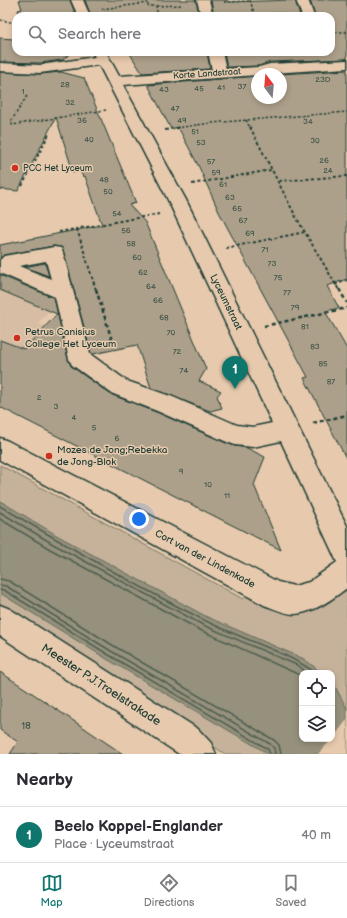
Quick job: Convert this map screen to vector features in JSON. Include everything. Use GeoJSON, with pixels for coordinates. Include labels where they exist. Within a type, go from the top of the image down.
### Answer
{"type":"FeatureCollection","features":[{"type":"Feature","properties":{"kind":"street"},"geometry":{"type":"LineString","coordinates":[[302,0],[306,12]]}},
{"type":"Feature","properties":{"kind":"street"},"geometry":{"type":"LineString","coordinates":[[203,1],[206,12]]}},
{"type":"Feature","properties":{"kind":"street"},"geometry":{"type":"LineString","coordinates":[[0,66],[40,69],[101,56]]}},
{"type":"Feature","properties":{"kind":"street","name":"Lyceumstraat"},"geometry":{"type":"LineString","coordinates":[[101,56],[143,134],[181,210],[347,554]]}},
{"type":"Feature","properties":{"kind":"street"},"geometry":{"type":"LineString","coordinates":[[216,56],[220,72]]}},
{"type":"Feature","properties":{"kind":"street"},"geometry":{"type":"LineString","coordinates":[[326,56],[329,65]]}},
{"type":"Feature","properties":{"kind":"street","name":"Korte Landstraat"},"geometry":{"type":"LineString","coordinates":[[115,81],[220,72],[347,64]]}},
{"type":"Feature","properties":{"kind":"street"},"geometry":{"type":"LineString","coordinates":[[64,293],[80,359],[119,388],[165,404],[235,435],[253,437],[287,430]]}},
{"type":"Feature","properties":{"kind":"street","name":"Cort van der Lindenkade"},"geometry":{"type":"LineString","coordinates":[[0,448],[274,595],[294,600],[316,594],[347,571]]}},
{"type":"Feature","properties":{"kind":"street","name":"Meester P.J.Troelstrakade"},"geometry":{"type":"LineString","coordinates":[[0,619],[187,740],[200,754]]}},
{"type":"Feature","properties":{"kind":"path"},"geometry":{"type":"LineString","coordinates":[[81,9],[148,1],[148,6],[156,6],[203,1],[250,0],[254,12]]}},
{"type":"Feature","properties":{"kind":"path"},"geometry":{"type":"LineString","coordinates":[[156,6],[157,12]]}},
{"type":"Feature","properties":{"kind":"path"},"geometry":{"type":"LineString","coordinates":[[0,20],[12,22]]}},
{"type":"Feature","properties":{"kind":"path"},"geometry":{"type":"LineString","coordinates":[[335,32],[347,32]]}},
{"type":"Feature","properties":{"kind":"path"},"geometry":{"type":"LineString","coordinates":[[27,96],[12,120],[12,125],[128,106]]}},
{"type":"Feature","properties":{"kind":"path"},"geometry":{"type":"LineString","coordinates":[[143,134],[211,122],[347,112]]}},
{"type":"Feature","properties":{"kind":"path"},"geometry":{"type":"LineString","coordinates":[[246,120],[305,232],[347,303]]}},
{"type":"Feature","properties":{"kind":"path"},"geometry":{"type":"LineString","coordinates":[[22,186],[49,134]]}},
{"type":"Feature","properties":{"kind":"path"},"geometry":{"type":"LineString","coordinates":[[170,188],[271,170]]}},
{"type":"Feature","properties":{"kind":"path"},"geometry":{"type":"LineString","coordinates":[[278,181],[347,176]]}},
{"type":"Feature","properties":{"kind":"path"},"geometry":{"type":"LineString","coordinates":[[53,233],[181,210]]}},
{"type":"Feature","properties":{"kind":"path"},"geometry":{"type":"LineString","coordinates":[[77,229],[114,347]]}},
{"type":"Feature","properties":{"kind":"path"},"geometry":{"type":"LineString","coordinates":[[202,253],[305,232]]}},
{"type":"Feature","properties":{"kind":"path"},"geometry":{"type":"LineString","coordinates":[[335,285],[347,280]]}},
{"type":"Feature","properties":{"kind":"path"},"geometry":{"type":"LineString","coordinates":[[240,331],[347,308]]}},
{"type":"Feature","properties":{"kind":"path"},"geometry":{"type":"LineString","coordinates":[[287,430],[347,415]]}},
{"type":"Feature","properties":{"kind":"shaded area","name":"Petrus Canisius College Het Lyceum"},"geometry":{"type":"Polygon","coordinates":[[[0,289],[49,311],[38,323],[44,327],[0,374],[0,289]]]}},
{"type":"Feature","properties":{"kind":"shaded area"},"geometry":{"type":"Polygon","coordinates":[[[0,465],[243,599],[250,592],[289,612],[297,614],[313,611],[335,599],[347,589],[347,709],[335,687],[335,670],[318,670],[304,659],[207,617],[58,536],[0,501],[0,465]]]}},
{"type":"Feature","properties":{"kind":"shaded area"},"geometry":{"type":"Polygon","coordinates":[[[0,593],[107,659],[269,754],[225,754],[120,685],[0,611],[0,593]]]}},
{"type":"Feature","properties":{"kind":"water"},"geometry":{"type":"Polygon","coordinates":[[[0,501],[58,536],[207,617],[304,659],[318,670],[299,670],[299,742],[335,742],[335,687],[347,709],[347,754],[269,754],[107,659],[0,593],[0,501]]]}},
{"type":"Feature","properties":{"kind":"pier"},"geometry":{"type":"Polygon","coordinates":[[[347,720],[347,754],[318,754],[329,742],[335,742],[335,735],[347,720]]]}},
{"type":"Feature","properties":{"kind":"building"},"geometry":{"type":"Polygon","coordinates":[[[19,0],[70,0],[74,12],[19,12],[18,10],[22,9],[19,0]]]}},
{"type":"Feature","properties":{"kind":"building"},"geometry":{"type":"Polygon","coordinates":[[[85,0],[196,0],[198,12],[90,12],[85,0]]]}},
{"type":"Feature","properties":{"kind":"building"},"geometry":{"type":"Polygon","coordinates":[[[211,0],[227,0],[228,2],[295,0],[299,12],[213,12],[211,0]]]}},
{"type":"Feature","properties":{"kind":"building"},"geometry":{"type":"Polygon","coordinates":[[[310,0],[347,0],[347,59],[270,62],[259,66],[227,67],[225,56],[335,56],[335,12],[314,12],[310,0]]]}},
{"type":"Feature","properties":{"kind":"building"},"geometry":{"type":"Polygon","coordinates":[[[0,38],[12,39],[12,56],[68,56],[62,60],[40,63],[0,62],[0,38]]]}},
{"type":"Feature","properties":{"kind":"building"},"geometry":{"type":"Polygon","coordinates":[[[131,56],[208,56],[210,69],[142,73],[131,56]]]}},
{"type":"Feature","properties":{"kind":"building"},"geometry":{"type":"Polygon","coordinates":[[[347,70],[347,279],[327,286],[339,308],[325,311],[347,349],[347,460],[304,378],[308,377],[219,212],[199,167],[178,127],[171,129],[148,85],[251,76],[251,104],[287,104],[287,74],[347,70]]]}},
{"type":"Feature","properties":{"kind":"building"},"geometry":{"type":"Polygon","coordinates":[[[0,72],[40,74],[61,72],[84,78],[136,203],[129,205],[145,222],[206,369],[199,381],[221,391],[217,396],[222,408],[210,411],[151,388],[137,345],[93,354],[91,353],[64,253],[61,247],[54,246],[4,255],[0,258],[0,245],[102,225],[85,176],[83,177],[80,171],[73,172],[56,117],[18,191],[0,189],[0,72]]]}},
{"type":"Feature","properties":{"kind":"building"},"geometry":{"type":"Polygon","coordinates":[[[45,263],[49,276],[24,267],[45,263]]]}},
{"type":"Feature","properties":{"kind":"building"},"geometry":{"type":"Polygon","coordinates":[[[0,275],[54,298],[68,359],[71,366],[110,394],[156,412],[226,443],[247,448],[265,457],[254,485],[281,550],[0,407],[0,340],[24,349],[57,314],[0,290],[0,275]]]}},
{"type":"Feature","properties":{"kind":"building"},"geometry":{"type":"Polygon","coordinates":[[[0,672],[123,754],[10,754],[18,742],[0,730],[0,672]]]}},
{"type":"Feature","properties":{"kind":"place","name":"PCC Het Lyceum"},"geometry":{"type":"Point","coordinates":[15,168]}},
{"type":"Feature","properties":{"kind":"place","name":"Petrus Canisius College Het Lyceum"},"geometry":{"type":"Point","coordinates":[17,338]}},
{"type":"Feature","properties":{"kind":"place","name":"Beelo Koppel-Englander"},"geometry":{"type":"Point","coordinates":[235,389]}},
{"type":"Feature","properties":{"kind":"place","name":"Mozes de Jong;Rebekka de Jong-Blok"},"geometry":{"type":"Point","coordinates":[49,456]}}]}
